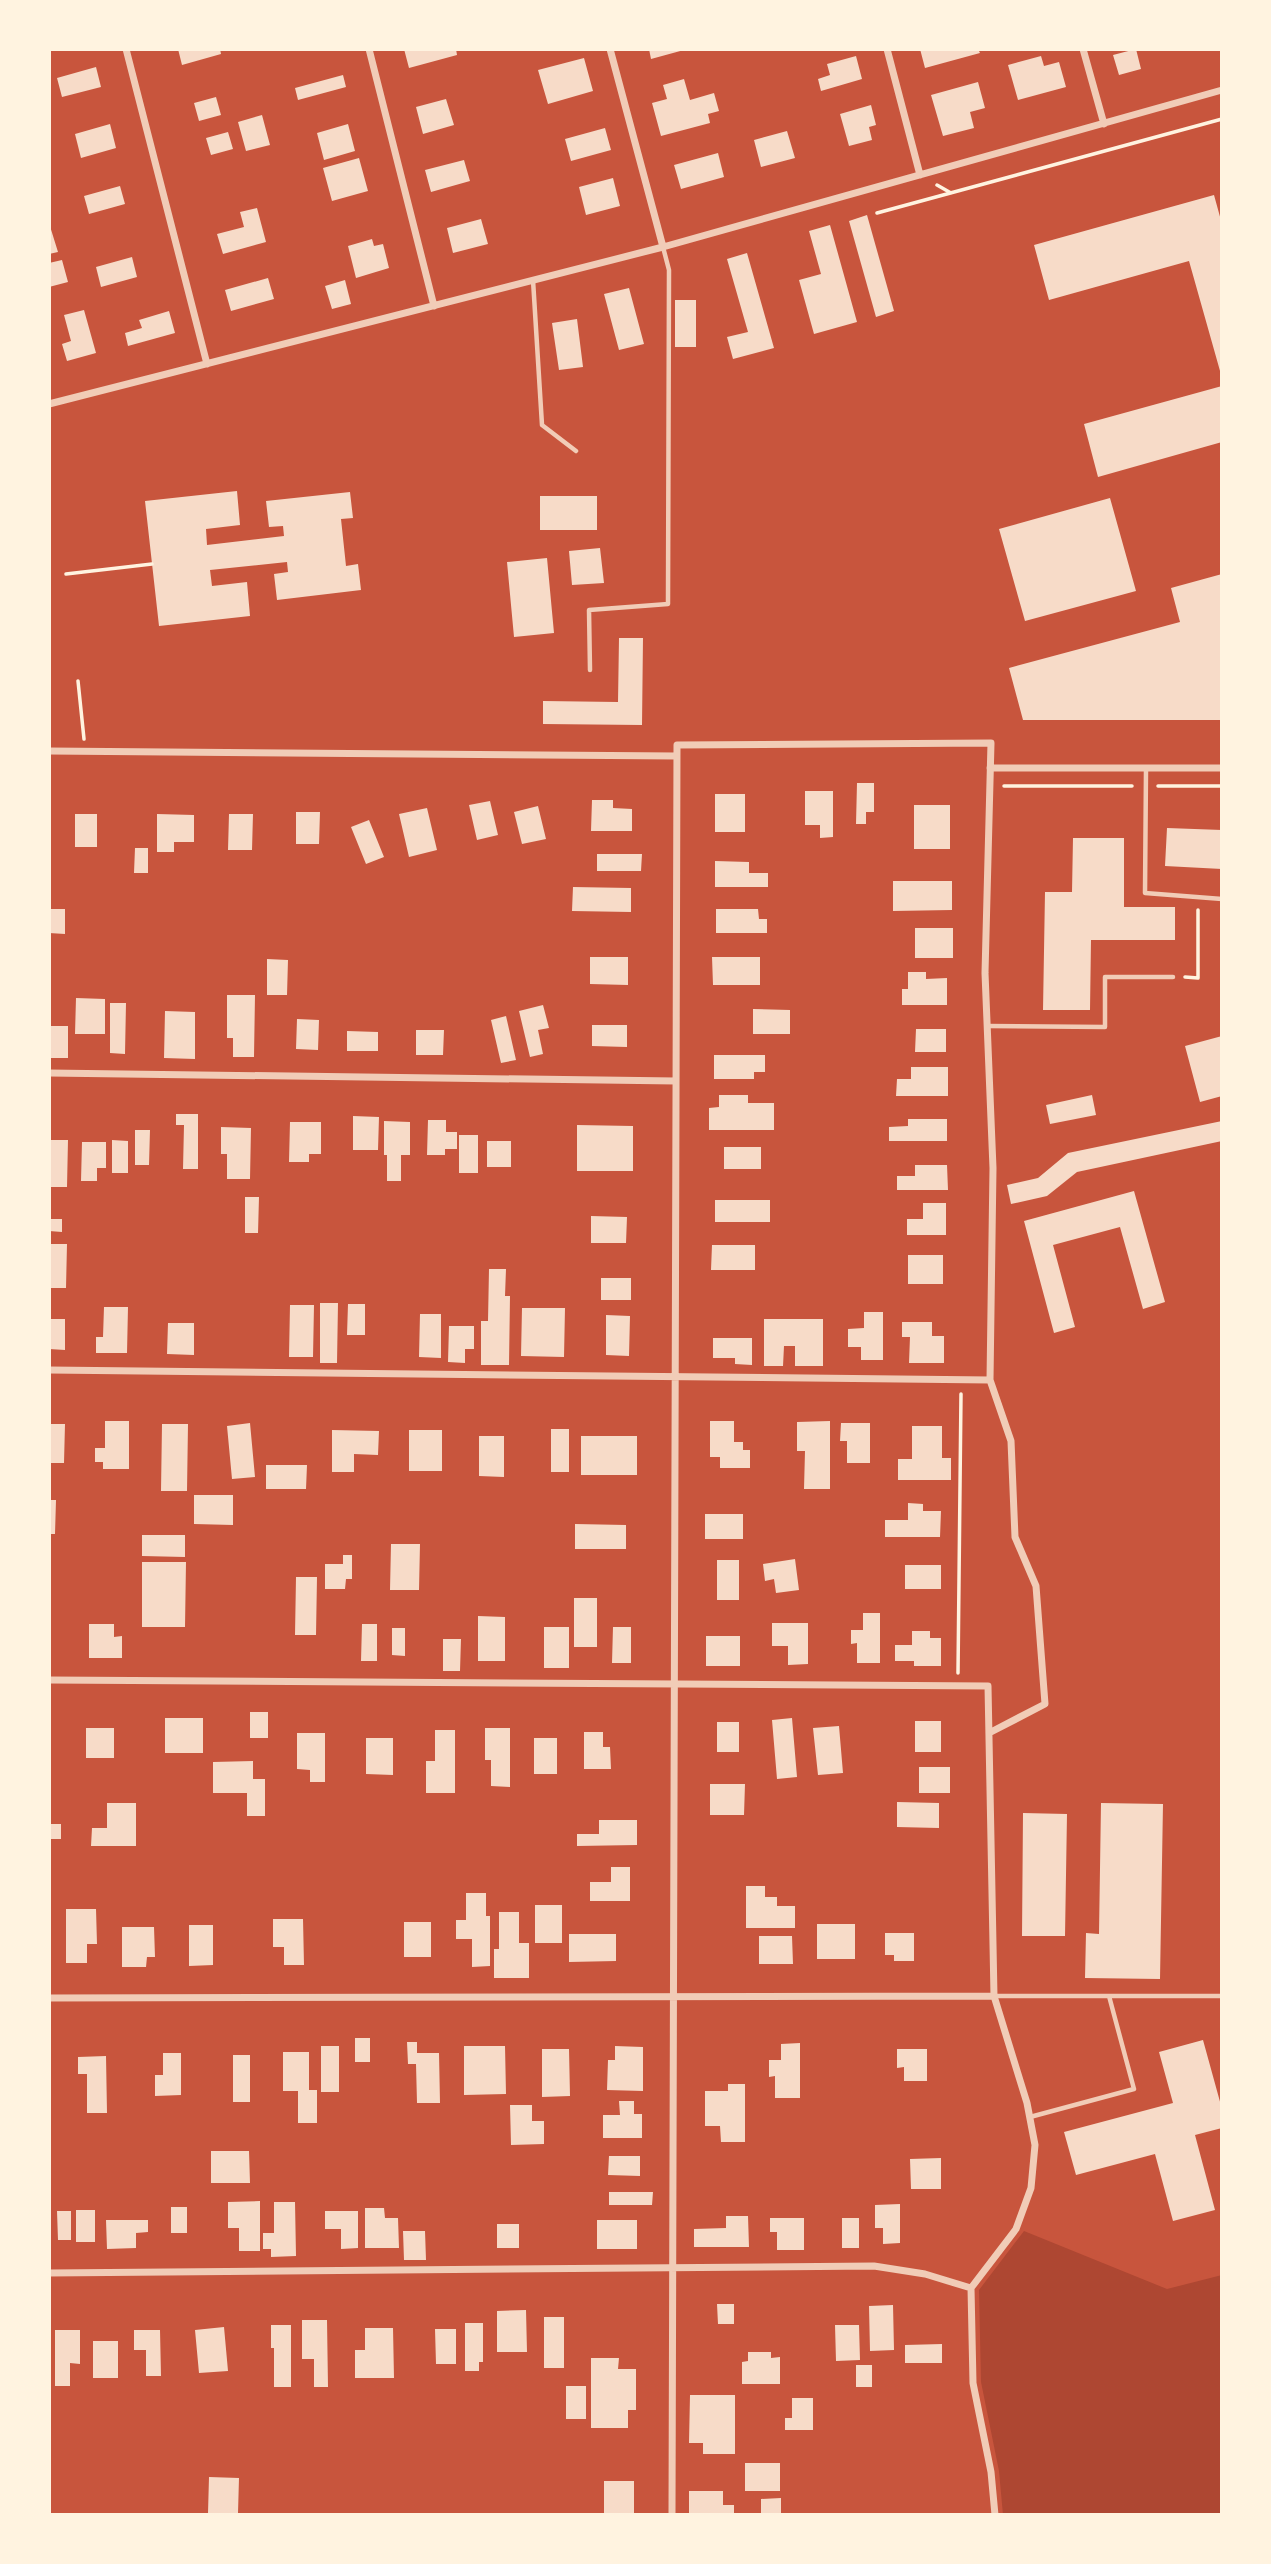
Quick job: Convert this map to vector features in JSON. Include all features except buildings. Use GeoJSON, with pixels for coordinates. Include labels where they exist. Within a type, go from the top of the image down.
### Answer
{"type":"FeatureCollection","features":[{"type":"Feature","properties":{"kind":"street"},"geometry":{"type":"LineString","coordinates":[[126,49],[207,363]]}},
{"type":"Feature","properties":{"kind":"street"},"geometry":{"type":"LineString","coordinates":[[369,49],[434,306]]}},
{"type":"Feature","properties":{"kind":"street"},"geometry":{"type":"LineString","coordinates":[[610,49],[663,247]]}},
{"type":"Feature","properties":{"kind":"street"},"geometry":{"type":"LineString","coordinates":[[887,49],[920,175]]}},
{"type":"Feature","properties":{"kind":"street"},"geometry":{"type":"LineString","coordinates":[[1083,49],[1104,124]]}},
{"type":"Feature","properties":{"kind":"street"},"geometry":{"type":"LineString","coordinates":[[49,404],[663,247],[1222,90]]}},
{"type":"Feature","properties":{"kind":"street"},"geometry":{"type":"LineString","coordinates":[[672,2515],[677,745],[991,743],[985,973],[993,1168],[990,1380],[1011,1441],[1015,1537],[1035,1586],[1045,1703],[989,1733]]}},
{"type":"Feature","properties":{"kind":"street"},"geometry":{"type":"LineString","coordinates":[[49,751],[677,756]]}},
{"type":"Feature","properties":{"kind":"street"},"geometry":{"type":"LineString","coordinates":[[990,768],[1222,768]]}},
{"type":"Feature","properties":{"kind":"street"},"geometry":{"type":"LineString","coordinates":[[49,1073],[676,1081]]}},
{"type":"Feature","properties":{"kind":"street"},"geometry":{"type":"LineString","coordinates":[[49,1370],[990,1380]]}},
{"type":"Feature","properties":{"kind":"street"},"geometry":{"type":"LineString","coordinates":[[49,1680],[988,1686],[993,1996],[1030,2117],[1035,2145],[1031,2188],[1016,2229],[971,2288],[973,2383],[991,2473],[995,2515]]}},
{"type":"Feature","properties":{"kind":"street"},"geometry":{"type":"LineString","coordinates":[[49,1998],[993,1996]]}},
{"type":"Feature","properties":{"kind":"street"},"geometry":{"type":"LineString","coordinates":[[49,2273],[874,2266],[925,2274],[971,2288]]}},
{"type":"Feature","properties":{"kind":"lane"},"geometry":{"type":"LineString","coordinates":[[590,670],[589,610],[668,604],[669,271],[663,247]]}},
{"type":"Feature","properties":{"kind":"lane"},"geometry":{"type":"LineString","coordinates":[[533,281],[542,425],[576,451]]}},
{"type":"Feature","properties":{"kind":"lane"},"geometry":{"type":"LineString","coordinates":[[1146,768],[1145,893],[1222,899]]}},
{"type":"Feature","properties":{"kind":"lane"},"geometry":{"type":"LineString","coordinates":[[987,1027],[1105,1027],[1105,976],[1172,977]]}},
{"type":"Feature","properties":{"kind":"lane"},"geometry":{"type":"LineString","coordinates":[[993,1996],[1222,1996]]}},
{"type":"Feature","properties":{"kind":"lane"},"geometry":{"type":"LineString","coordinates":[[1030,2117],[1134,2089],[1109,1996]]}},
{"type":"Feature","properties":{"kind":"path"},"geometry":{"type":"LineString","coordinates":[[877,213],[1222,119]]}},
{"type":"Feature","properties":{"kind":"path"},"geometry":{"type":"LineString","coordinates":[[66,574],[152,564]]}},
{"type":"Feature","properties":{"kind":"path"},"geometry":{"type":"LineString","coordinates":[[78,681],[86,751]]}},
{"type":"Feature","properties":{"kind":"path"},"geometry":{"type":"LineString","coordinates":[[990,786],[1222,786]]}},
{"type":"Feature","properties":{"kind":"path"},"geometry":{"type":"LineString","coordinates":[[1198,897],[1198,978]]}},
{"type":"Feature","properties":{"kind":"path"},"geometry":{"type":"LineString","coordinates":[[958,1686],[961,1379]]}},
{"type":"Feature","properties":{"kind":"shaded area"},"geometry":{"type":"Polygon","coordinates":[[[1024,2231],[1167,2289],[1222,2275],[1222,2515],[1003,2515],[999,2471],[981,2382],[979,2290],[1024,2231]]]}}]}
